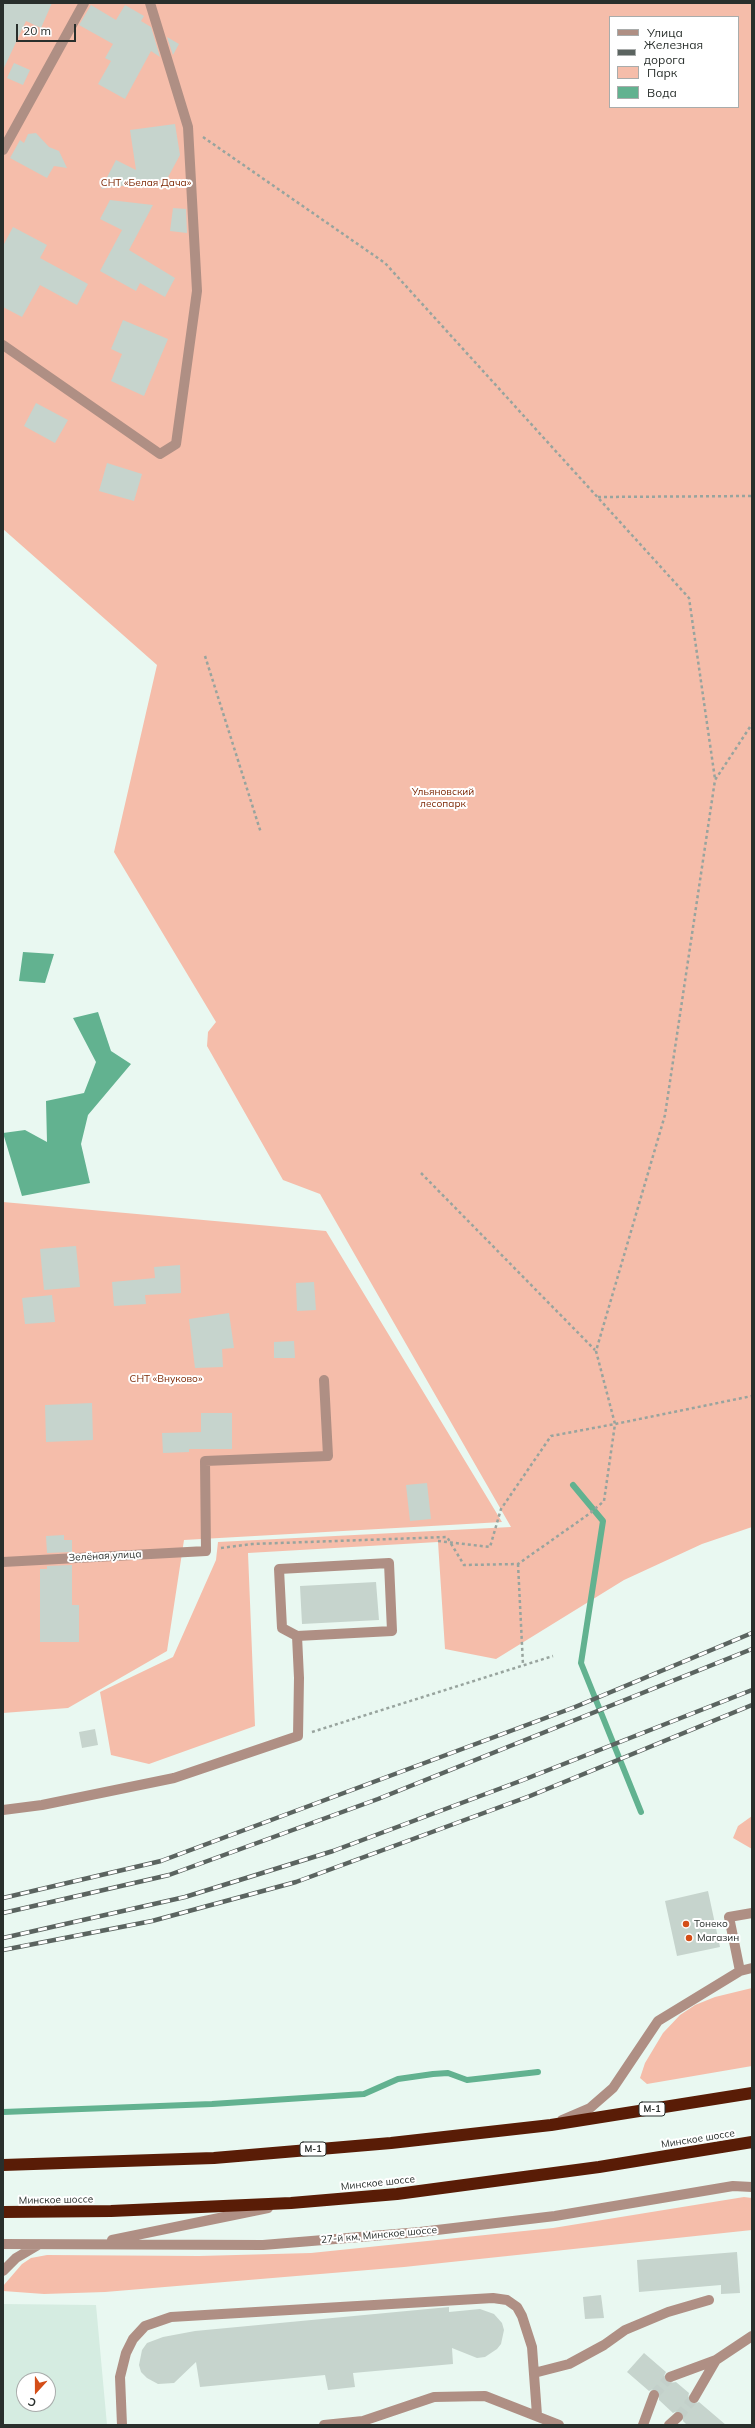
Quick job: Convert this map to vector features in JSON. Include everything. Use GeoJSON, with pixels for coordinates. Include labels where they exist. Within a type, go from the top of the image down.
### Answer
{"type":"FeatureCollection","features":[{"type":"Feature","properties":{"kind":"highway","name":"М-1"},"geometry":{"type":"LineString","coordinates":[[3,2165],[214,2158],[391,2143],[551,2125],[752,2093]]}},
{"type":"Feature","properties":{"kind":"highway","name":"Минское шоссе"},"geometry":{"type":"LineString","coordinates":[[3,2212],[111,2211],[291,2203],[397,2194],[591,2168],[752,2142]]}},
{"type":"Feature","properties":{"kind":"street"},"geometry":{"type":"LineString","coordinates":[[3,150],[84,3]]}},
{"type":"Feature","properties":{"kind":"street"},"geometry":{"type":"LineString","coordinates":[[3,345],[160,454],[176,444],[197,291],[188,127],[150,3]]}},
{"type":"Feature","properties":{"kind":"street"},"geometry":{"type":"LineString","coordinates":[[206,1551],[205,1462],[328,1456],[324,1380]]}},
{"type":"Feature","properties":{"kind":"street","name":"Зелёная улица"},"geometry":{"type":"LineString","coordinates":[[3,1562],[206,1551]]}},
{"type":"Feature","properties":{"kind":"street"},"geometry":{"type":"LineString","coordinates":[[389,1563],[392,1631],[297,1636],[282,1628],[279,1568],[389,1563]]}},
{"type":"Feature","properties":{"kind":"street"},"geometry":{"type":"LineString","coordinates":[[3,1810],[42,1805],[174,1778],[298,1736],[299,1678],[297,1636]]}},
{"type":"Feature","properties":{"kind":"street"},"geometry":{"type":"LineString","coordinates":[[740,1971],[729,1917],[752,1913]]}},
{"type":"Feature","properties":{"kind":"street"},"geometry":{"type":"LineString","coordinates":[[551,2125],[590,2108],[613,2088],[658,2021],[740,1971],[752,1968]]}},
{"type":"Feature","properties":{"kind":"street","name":"27-й км, Минское шоссе"},"geometry":{"type":"LineString","coordinates":[[3,2244],[263,2245],[412,2232],[556,2216],[732,2186],[752,2187]]}},
{"type":"Feature","properties":{"kind":"street"},"geometry":{"type":"LineString","coordinates":[[86,2245],[291,2203]]}},
{"type":"Feature","properties":{"kind":"street"},"geometry":{"type":"LineString","coordinates":[[3,2271],[16,2258],[39,2244]]}},
{"type":"Feature","properties":{"kind":"street"},"geometry":{"type":"LineString","coordinates":[[122,2425],[120,2377],[126,2353],[133,2339],[145,2326],[171,2317],[493,2298],[507,2300],[517,2307],[522,2316],[532,2347],[537,2416]]}},
{"type":"Feature","properties":{"kind":"street"},"geometry":{"type":"LineString","coordinates":[[534,2373],[569,2364],[604,2345],[625,2330],[668,2312],[709,2300]]}},
{"type":"Feature","properties":{"kind":"street"},"geometry":{"type":"LineString","coordinates":[[670,2376],[716,2360],[752,2336]]}},
{"type":"Feature","properties":{"kind":"street"},"geometry":{"type":"LineString","coordinates":[[694,2398],[716,2360]]}},
{"type":"Feature","properties":{"kind":"street"},"geometry":{"type":"LineString","coordinates":[[643,2425],[654,2395]]}},
{"type":"Feature","properties":{"kind":"street"},"geometry":{"type":"LineString","coordinates":[[324,2425],[363,2421],[434,2397],[485,2396],[559,2425]]}},
{"type":"Feature","properties":{"kind":"street"},"geometry":{"type":"LineString","coordinates":[[669,2425],[678,2417]]}},
{"type":"Feature","properties":{"kind":"path"},"geometry":{"type":"LineString","coordinates":[[188,127],[386,263],[689,598],[715,780],[665,1115],[596,1350]]}},
{"type":"Feature","properties":{"kind":"path"},"geometry":{"type":"LineString","coordinates":[[598,497],[752,496]]}},
{"type":"Feature","properties":{"kind":"path"},"geometry":{"type":"LineString","coordinates":[[205,656],[261,833]]}},
{"type":"Feature","properties":{"kind":"path"},"geometry":{"type":"LineString","coordinates":[[715,780],[752,724]]}},
{"type":"Feature","properties":{"kind":"path"},"geometry":{"type":"LineString","coordinates":[[206,1551],[252,1544],[447,1537],[464,1565],[518,1564],[589,1514],[604,1501],[615,1424],[596,1350],[421,1173]]}},
{"type":"Feature","properties":{"kind":"path"},"geometry":{"type":"LineString","coordinates":[[438,1542],[490,1547],[501,1509],[551,1436],[752,1396]]}},
{"type":"Feature","properties":{"kind":"path"},"geometry":{"type":"LineString","coordinates":[[518,1564],[523,1665]]}},
{"type":"Feature","properties":{"kind":"path"},"geometry":{"type":"LineString","coordinates":[[298,1736],[553,1656]]}},
{"type":"Feature","properties":{"kind":"shaded area"},"geometry":{"type":"Polygon","coordinates":[[[3,2304],[96,2305],[107,2425],[3,2425],[3,2304]]]}},
{"type":"Feature","properties":{"kind":"green space","name":"Ульяновский лесопарк"},"geometry":{"type":"Polygon","coordinates":[[[3,3],[752,3],[752,1527],[702,1544],[624,1580],[496,1659],[445,1649],[438,1542],[248,1553],[255,1726],[149,1764],[111,1755],[100,1692],[173,1657],[216,1560],[218,1542],[511,1527],[320,1194],[283,1180],[207,1046],[208,1032],[216,1022],[114,852],[157,665],[3,529],[3,3]]]}},
{"type":"Feature","properties":{"kind":"green space","name":"СНТ «Внуково»"},"geometry":{"type":"Polygon","coordinates":[[[3,1202],[326,1231],[502,1522],[184,1540],[167,1651],[68,1708],[3,1713],[3,1202]]]}},
{"type":"Feature","properties":{"kind":"green space"},"geometry":{"type":"Polygon","coordinates":[[[752,1816],[752,1849],[733,1838],[738,1826],[752,1816]]]}},
{"type":"Feature","properties":{"kind":"green space"},"geometry":{"type":"Polygon","coordinates":[[[752,1988],[752,2066],[647,2084],[640,2078],[645,2063],[663,2033],[680,2015],[695,2005],[715,1997],[752,1988]]]}},
{"type":"Feature","properties":{"kind":"green space"},"geometry":{"type":"Polygon","coordinates":[[[744,2197],[752,2198],[752,2230],[404,2267],[105,2292],[44,2294],[3,2291],[3,2286],[22,2264],[31,2258],[47,2255],[199,2256],[311,2253],[553,2228],[744,2197]]]}},
{"type":"Feature","properties":{"kind":"water"},"geometry":{"type":"Polygon","coordinates":[[[23,952],[54,954],[45,983],[19,981],[23,952]]]}},
{"type":"Feature","properties":{"kind":"water"},"geometry":{"type":"Polygon","coordinates":[[[98,1012],[111,1051],[131,1064],[88,1115],[81,1144],[90,1183],[22,1196],[3,1133],[25,1130],[47,1142],[46,1101],[84,1093],[96,1062],[73,1018],[98,1012]]]}},
{"type":"Feature","properties":{"kind":"building"},"geometry":{"type":"Polygon","coordinates":[[[3,3],[52,3],[41,28],[26,21],[3,70],[3,3]]]}},
{"type":"Feature","properties":{"kind":"building"},"geometry":{"type":"Polygon","coordinates":[[[91,5],[116,20],[125,5],[144,16],[141,21],[151,27],[160,57],[151,51],[125,99],[98,84],[111,61],[105,58],[113,44],[79,25],[91,5]]]}},
{"type":"Feature","properties":{"kind":"building"},"geometry":{"type":"Polygon","coordinates":[[[167,37],[179,44],[173,55],[167,37]]]}},
{"type":"Feature","properties":{"kind":"building"},"geometry":{"type":"Polygon","coordinates":[[[14,63],[30,70],[23,85],[7,78],[14,63]]]}},
{"type":"Feature","properties":{"kind":"building"},"geometry":{"type":"Polygon","coordinates":[[[175,124],[180,155],[167,179],[101,189],[116,160],[136,170],[130,130],[175,124]]]}},
{"type":"Feature","properties":{"kind":"building"},"geometry":{"type":"Polygon","coordinates":[[[36,133],[49,147],[59,151],[67,168],[54,166],[47,178],[10,158],[20,140],[24,143],[28,134],[36,133]]]}},
{"type":"Feature","properties":{"kind":"building"},"geometry":{"type":"Polygon","coordinates":[[[110,200],[153,205],[129,250],[175,278],[165,297],[140,283],[136,291],[100,271],[122,230],[100,219],[110,200]]]}},
{"type":"Feature","properties":{"kind":"building"},"geometry":{"type":"Polygon","coordinates":[[[173,208],[186,209],[187,233],[170,231],[173,208]]]}},
{"type":"Feature","properties":{"kind":"building"},"geometry":{"type":"Polygon","coordinates":[[[13,227],[47,245],[40,258],[88,284],[77,305],[40,285],[22,317],[3,307],[3,246],[13,227]]]}},
{"type":"Feature","properties":{"kind":"building"},"geometry":{"type":"Polygon","coordinates":[[[123,320],[168,339],[144,396],[111,381],[122,354],[111,349],[123,320]]]}},
{"type":"Feature","properties":{"kind":"building"},"geometry":{"type":"Polygon","coordinates":[[[36,403],[68,420],[55,443],[24,426],[36,403]]]}},
{"type":"Feature","properties":{"kind":"building"},"geometry":{"type":"Polygon","coordinates":[[[107,463],[142,474],[134,501],[99,491],[107,463]]]}},
{"type":"Feature","properties":{"kind":"building"},"geometry":{"type":"Polygon","coordinates":[[[76,1246],[80,1287],[44,1290],[40,1249],[76,1246]]]}},
{"type":"Feature","properties":{"kind":"building"},"geometry":{"type":"Polygon","coordinates":[[[180,1265],[181,1293],[145,1295],[146,1304],[114,1306],[112,1282],[155,1278],[154,1267],[180,1265]]]}},
{"type":"Feature","properties":{"kind":"building"},"geometry":{"type":"Polygon","coordinates":[[[314,1282],[316,1310],[297,1311],[296,1283],[314,1282]]]}},
{"type":"Feature","properties":{"kind":"building"},"geometry":{"type":"Polygon","coordinates":[[[52,1295],[55,1322],[25,1324],[22,1298],[52,1295]]]}},
{"type":"Feature","properties":{"kind":"building"},"geometry":{"type":"Polygon","coordinates":[[[229,1313],[234,1348],[222,1349],[223,1367],[195,1368],[189,1319],[229,1313]]]}},
{"type":"Feature","properties":{"kind":"building"},"geometry":{"type":"Polygon","coordinates":[[[294,1341],[295,1358],[274,1358],[274,1342],[294,1341]]]}},
{"type":"Feature","properties":{"kind":"building"},"geometry":{"type":"Polygon","coordinates":[[[92,1403],[93,1440],[46,1442],[45,1405],[92,1403]]]}},
{"type":"Feature","properties":{"kind":"building"},"geometry":{"type":"Polygon","coordinates":[[[201,1413],[232,1413],[232,1449],[189,1449],[189,1452],[163,1453],[162,1433],[201,1432],[201,1413]]]}},
{"type":"Feature","properties":{"kind":"building"},"geometry":{"type":"Polygon","coordinates":[[[427,1483],[431,1519],[410,1521],[406,1485],[427,1483]]]}},
{"type":"Feature","properties":{"kind":"building"},"geometry":{"type":"Polygon","coordinates":[[[64,1535],[64,1540],[72,1540],[72,1552],[47,1553],[46,1536],[64,1535]]]}},
{"type":"Feature","properties":{"kind":"building"},"geometry":{"type":"Polygon","coordinates":[[[72,1565],[72,1605],[79,1605],[79,1642],[40,1642],[40,1569],[47,1569],[47,1566],[72,1565]]]}},
{"type":"Feature","properties":{"kind":"building"},"geometry":{"type":"Polygon","coordinates":[[[376,1582],[379,1620],[302,1624],[300,1586],[376,1582]]]}},
{"type":"Feature","properties":{"kind":"building"},"geometry":{"type":"Polygon","coordinates":[[[95,1729],[98,1745],[82,1748],[79,1732],[95,1729]]]}},
{"type":"Feature","properties":{"kind":"building"},"geometry":{"type":"Polygon","coordinates":[[[708,1891],[720,1947],[677,1956],[665,1901],[708,1891]]]}},
{"type":"Feature","properties":{"kind":"building"},"geometry":{"type":"Polygon","coordinates":[[[737,2252],[740,2293],[721,2294],[721,2285],[639,2292],[637,2260],[737,2252]]]}},
{"type":"Feature","properties":{"kind":"building"},"geometry":{"type":"Polygon","coordinates":[[[601,2295],[604,2318],[585,2319],[583,2297],[601,2295]]]}},
{"type":"Feature","properties":{"kind":"building"},"geometry":{"type":"Polygon","coordinates":[[[449,2307],[449,2312],[480,2309],[494,2314],[502,2323],[504,2330],[501,2344],[497,2349],[485,2357],[477,2358],[452,2348],[453,2364],[353,2373],[355,2387],[328,2390],[325,2375],[200,2387],[196,2362],[174,2383],[158,2384],[147,2378],[141,2372],[139,2365],[142,2350],[147,2343],[163,2337],[195,2331],[449,2307]]]}},
{"type":"Feature","properties":{"kind":"building"},"geometry":{"type":"Polygon","coordinates":[[[644,2353],[666,2372],[664,2376],[666,2382],[676,2382],[689,2393],[688,2398],[690,2403],[694,2404],[699,2402],[726,2425],[687,2425],[683,2421],[683,2412],[677,2411],[673,2413],[659,2400],[659,2391],[653,2389],[649,2391],[627,2372],[644,2353]]]}},
{"type":"Feature","properties":{"kind":"waterway"},"geometry":{"type":"LineString","coordinates":[[573,1485],[603,1521],[581,1663],[641,1812]]}},
{"type":"Feature","properties":{"kind":"waterway"},"geometry":{"type":"LineString","coordinates":[[3,2112],[212,2104],[364,2094],[398,2079],[433,2074],[448,2073],[467,2080],[538,2072]]}},
{"type":"Feature","properties":{"kind":"tunnel"},"geometry":{"type":"LineString","coordinates":[[654,2395],[670,2377]]}},
{"type":"Feature","properties":{"kind":"tunnel"},"geometry":{"type":"LineString","coordinates":[[678,2417],[694,2398]]}},
{"type":"Feature","properties":{"kind":"railway"},"geometry":{"type":"LineString","coordinates":[[3,1898],[161,1861],[575,1707],[752,1633]]}},
{"type":"Feature","properties":{"kind":"railway"},"geometry":{"type":"LineString","coordinates":[[3,1913],[169,1875],[378,1799],[752,1649]]}},
{"type":"Feature","properties":{"kind":"railway"},"geometry":{"type":"LineString","coordinates":[[3,1938],[185,1897],[333,1851],[523,1780],[752,1690]]}},
{"type":"Feature","properties":{"kind":"railway"},"geometry":{"type":"LineString","coordinates":[[3,1950],[152,1921],[296,1882],[530,1796],[752,1705]]}},
{"type":"Feature","properties":{"kind":"place","name":"Тонеко"},"geometry":{"type":"Point","coordinates":[686,1924]}},
{"type":"Feature","properties":{"kind":"place","name":"Магазин"},"geometry":{"type":"Point","coordinates":[689,1938]}},
{"type":"Feature","properties":{"kind":"park label","name":"СНТ «Белая Дача»"},"geometry":{"type":"Point","coordinates":[146,183]}}]}
